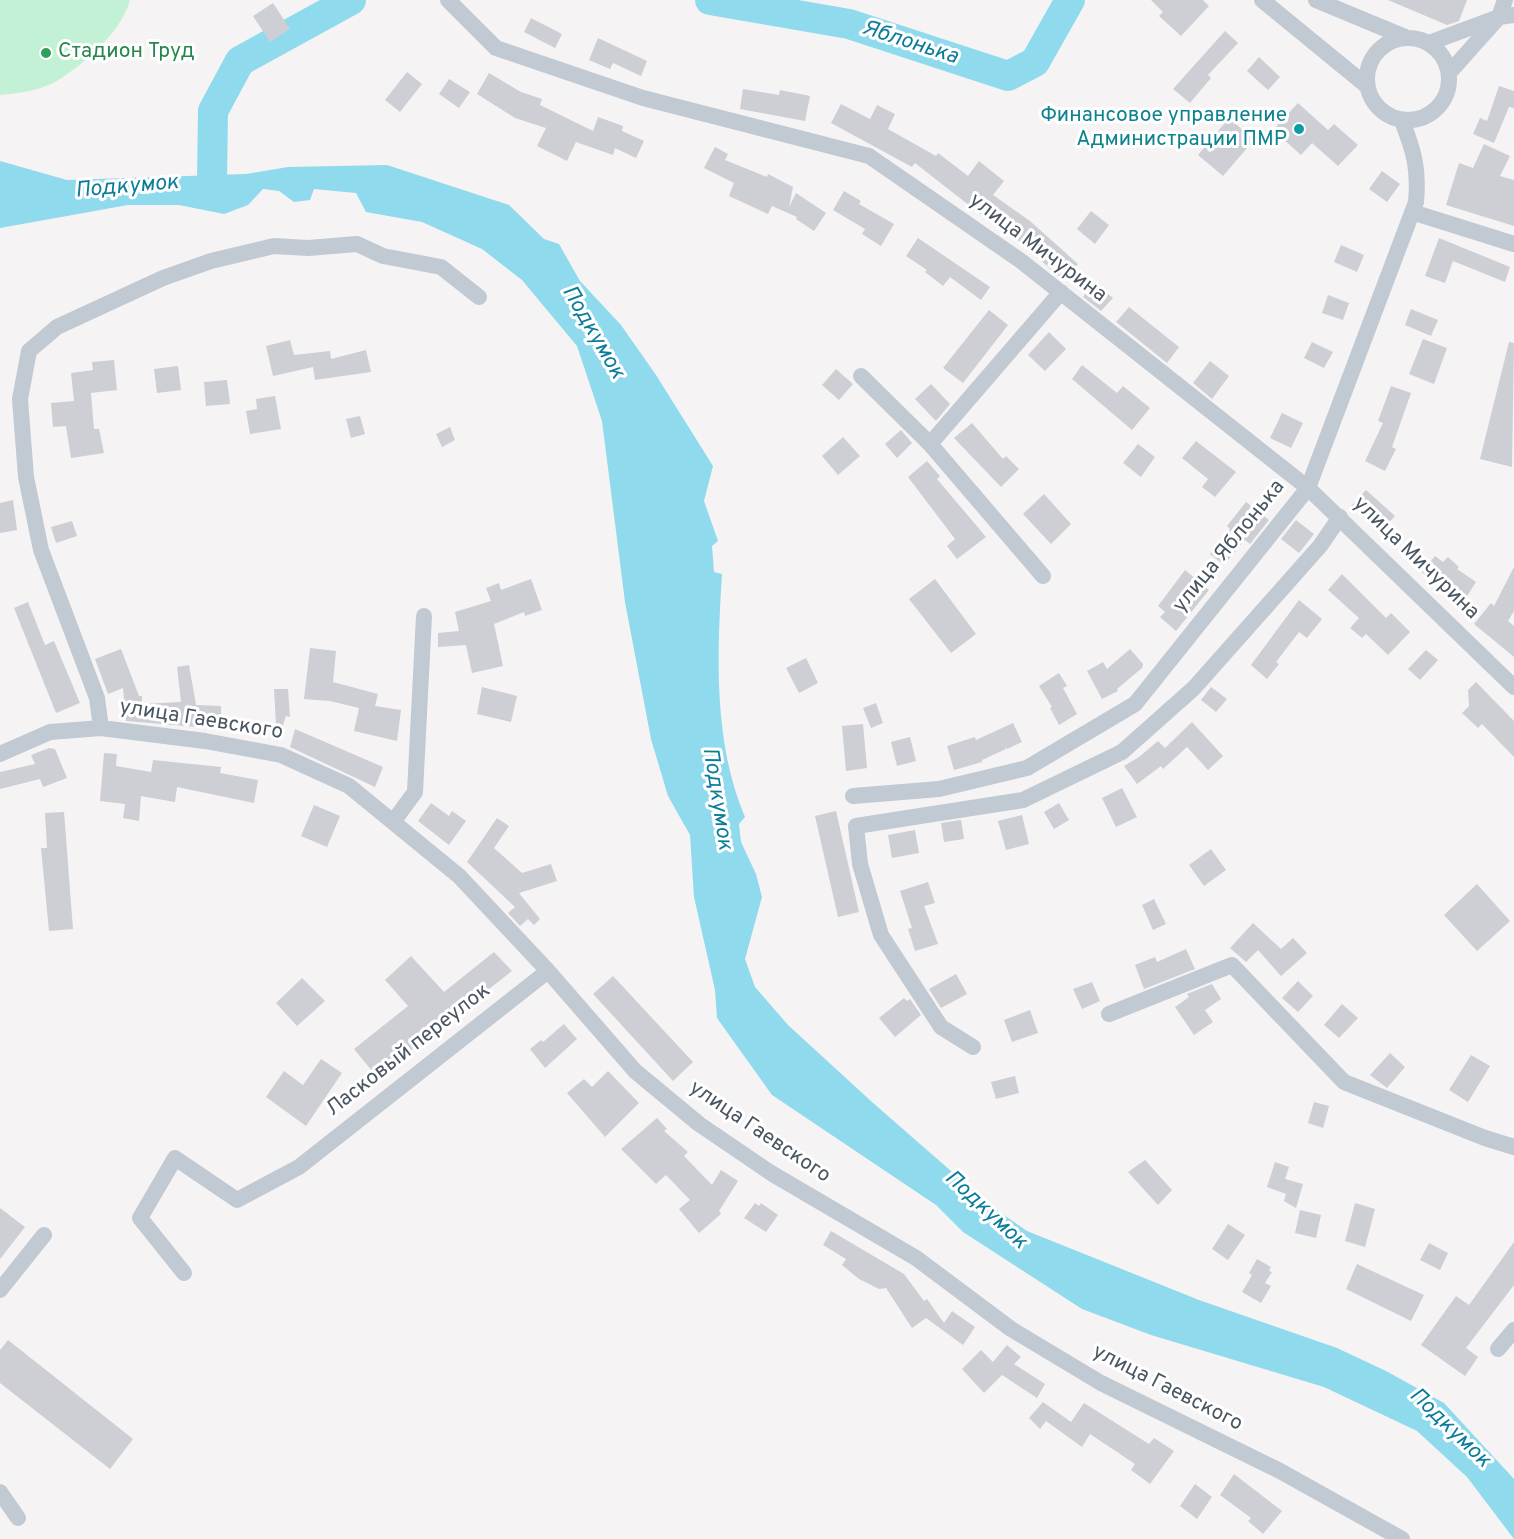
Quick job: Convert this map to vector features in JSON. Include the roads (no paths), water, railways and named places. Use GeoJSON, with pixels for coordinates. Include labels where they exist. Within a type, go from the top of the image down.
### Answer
{"type":"FeatureCollection","features":[{"type":"Feature","properties":{"kind":"street","name":"улица Мичурина"},"geometry":{"type":"LineString","coordinates":[[448,0],[496,48],[643,98],[869,156],[1022,261],[1308,488],[1514,687]]}},
{"type":"Feature","properties":{"kind":"street"},"geometry":{"type":"LineString","coordinates":[[1262,0],[1366,86]]}},
{"type":"Feature","properties":{"kind":"street"},"geometry":{"type":"LineString","coordinates":[[1316,0],[1405,38],[1430,43],[1506,16]]}},
{"type":"Feature","properties":{"kind":"street"},"geometry":{"type":"LineString","coordinates":[[1449,73],[1506,16],[1505,0]]}},
{"type":"Feature","properties":{"kind":"street"},"geometry":{"type":"LineString","coordinates":[[1405,38],[1394,40],[1375,53],[1366,74],[1366,86],[1373,102],[1385,114],[1402,121],[1421,119],[1438,109],[1448,92],[1449,73],[1443,56],[1430,43]]}},
{"type":"Feature","properties":{"kind":"street","name":"улица Яблонька"},"geometry":{"type":"LineString","coordinates":[[853,796],[939,789],[1027,768],[1136,704],[1308,488],[1412,212],[1419,176],[1414,151],[1402,121]]}},
{"type":"Feature","properties":{"kind":"street"},"geometry":{"type":"LineString","coordinates":[[1412,212],[1514,244]]}},
{"type":"Feature","properties":{"kind":"street","name":"улица Гаевского"},"geometry":{"type":"LineString","coordinates":[[101,728],[96,698],[41,550],[26,477],[20,399],[29,351],[57,327],[163,278],[211,261],[274,246],[308,248],[357,244],[383,256],[441,267],[479,297]]}},
{"type":"Feature","properties":{"kind":"street"},"geometry":{"type":"LineString","coordinates":[[930,444],[1061,292]]}},
{"type":"Feature","properties":{"kind":"street"},"geometry":{"type":"LineString","coordinates":[[861,376],[930,444],[1043,576]]}},
{"type":"Feature","properties":{"kind":"street"},"geometry":{"type":"LineString","coordinates":[[973,1047],[941,1027],[881,934],[860,864],[856,826],[1023,800],[1122,752],[1194,688],[1320,546],[1340,517]]}},
{"type":"Feature","properties":{"kind":"street"},"geometry":{"type":"LineString","coordinates":[[393,822],[415,792],[424,616]]}},
{"type":"Feature","properties":{"kind":"street","name":"улица Гаевского"},"geometry":{"type":"LineString","coordinates":[[0,754],[50,732],[101,728],[204,741],[281,755],[349,786],[459,876],[635,1071],[699,1124],[771,1173],[916,1258],[1011,1329],[1101,1383],[1280,1471],[1402,1539]]}},
{"type":"Feature","properties":{"kind":"street"},"geometry":{"type":"LineString","coordinates":[[1109,1014],[1232,965],[1344,1082],[1485,1138],[1514,1146]]}},
{"type":"Feature","properties":{"kind":"street","name":"Ласковый переулок"},"geometry":{"type":"LineString","coordinates":[[184,1273],[140,1218],[175,1158],[237,1200],[298,1167],[548,972]]}},
{"type":"Feature","properties":{"kind":"street"},"geometry":{"type":"LineString","coordinates":[[0,1290],[44,1235]]}},
{"type":"Feature","properties":{"kind":"street"},"geometry":{"type":"LineString","coordinates":[[1498,1349],[1514,1330]]}},
{"type":"Feature","properties":{"kind":"street"},"geometry":{"type":"LineString","coordinates":[[0,1492],[18,1518]]}},
{"type":"Feature","properties":{"kind":"water","name":"Подкумок"},"geometry":{"type":"Polygon","coordinates":[[[0,161],[67,180],[246,174],[288,167],[387,165],[509,205],[544,239],[559,244],[580,281],[621,325],[656,375],[713,466],[704,501],[718,541],[712,546],[714,572],[722,574],[719,666],[722,728],[727,759],[745,817],[739,824],[741,842],[756,874],[762,897],[745,959],[755,987],[788,1025],[872,1102],[991,1206],[1027,1231],[1199,1300],[1337,1348],[1386,1371],[1444,1403],[1514,1479],[1514,1539],[1467,1477],[1417,1431],[1324,1387],[1151,1335],[1082,1309],[963,1232],[936,1205],[772,1095],[717,1018],[715,990],[694,897],[690,835],[668,796],[651,739],[625,602],[602,421],[577,346],[522,280],[482,249],[422,222],[366,212],[356,193],[314,189],[310,200],[294,202],[279,191],[263,189],[248,205],[224,214],[179,205],[128,205],[0,228],[0,161]]]}},
{"type":"Feature","properties":{"kind":"waterway","name":"Яблонька"},"geometry":{"type":"LineString","coordinates":[[212,181],[213,111],[240,61],[351,0]]}},
{"type":"Feature","properties":{"kind":"waterway","name":"Яблонька"},"geometry":{"type":"LineString","coordinates":[[710,0],[849,24],[1008,76],[1035,62],[1070,0]]}},
{"type":"Feature","properties":{"kind":"place","name":"Стадион Труд"},"geometry":{"type":"Point","coordinates":[46,53]}},
{"type":"Feature","properties":{"kind":"place","name":"Финансовое управление Администрации ПМР"},"geometry":{"type":"Point","coordinates":[1299,129]}}]}
